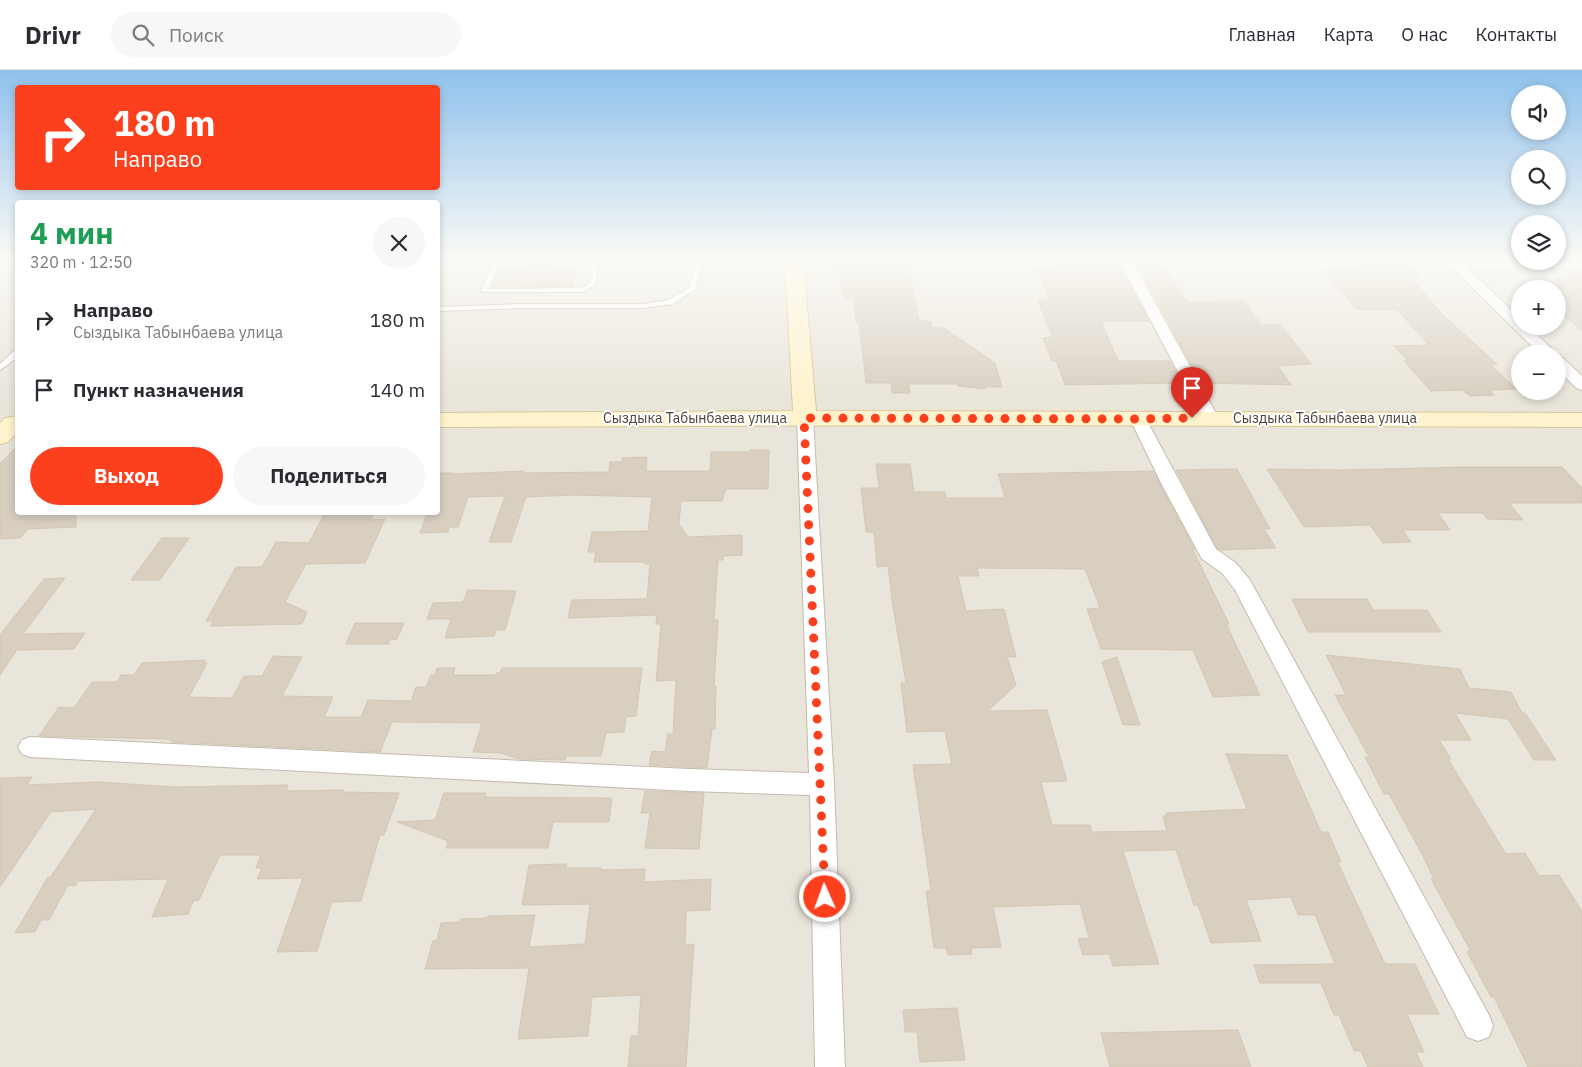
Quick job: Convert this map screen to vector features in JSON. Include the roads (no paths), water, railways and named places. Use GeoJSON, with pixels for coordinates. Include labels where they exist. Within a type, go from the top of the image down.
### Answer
{"type":"FeatureCollection","features":[{"type":"Feature","properties":{"kind":"street"},"geometry":{"type":"LineString","coordinates":[[797,306],[822,784],[830,1067]]}},
{"type":"Feature","properties":{"kind":"street"},"geometry":{"type":"LineString","coordinates":[[1149,306],[1210,417]]}},
{"type":"Feature","properties":{"kind":"street"},"geometry":{"type":"LineString","coordinates":[[1498,306],[1540,345]]}},
{"type":"Feature","properties":{"kind":"street"},"geometry":{"type":"LineString","coordinates":[[1566,370],[1582,385]]}},
{"type":"Feature","properties":{"kind":"street","name":"Сыздыка Табынбаева улица"},"geometry":{"type":"LineString","coordinates":[[440,420],[1138,419],[1210,417],[1582,420]]}},
{"type":"Feature","properties":{"kind":"street"},"geometry":{"type":"LineString","coordinates":[[1138,419],[1208,554],[1229,568],[1243,585],[1478,1026]]}},
{"type":"Feature","properties":{"kind":"street"},"geometry":{"type":"LineString","coordinates":[[30,747],[690,780],[822,784]]}},
{"type":"Feature","properties":{"kind":"lane"},"geometry":{"type":"LineString","coordinates":[[440,309],[521,306],[646,306]]}},
{"type":"Feature","properties":{"kind":"lane"},"geometry":{"type":"LineString","coordinates":[[0,368],[15,355]]}}]}
